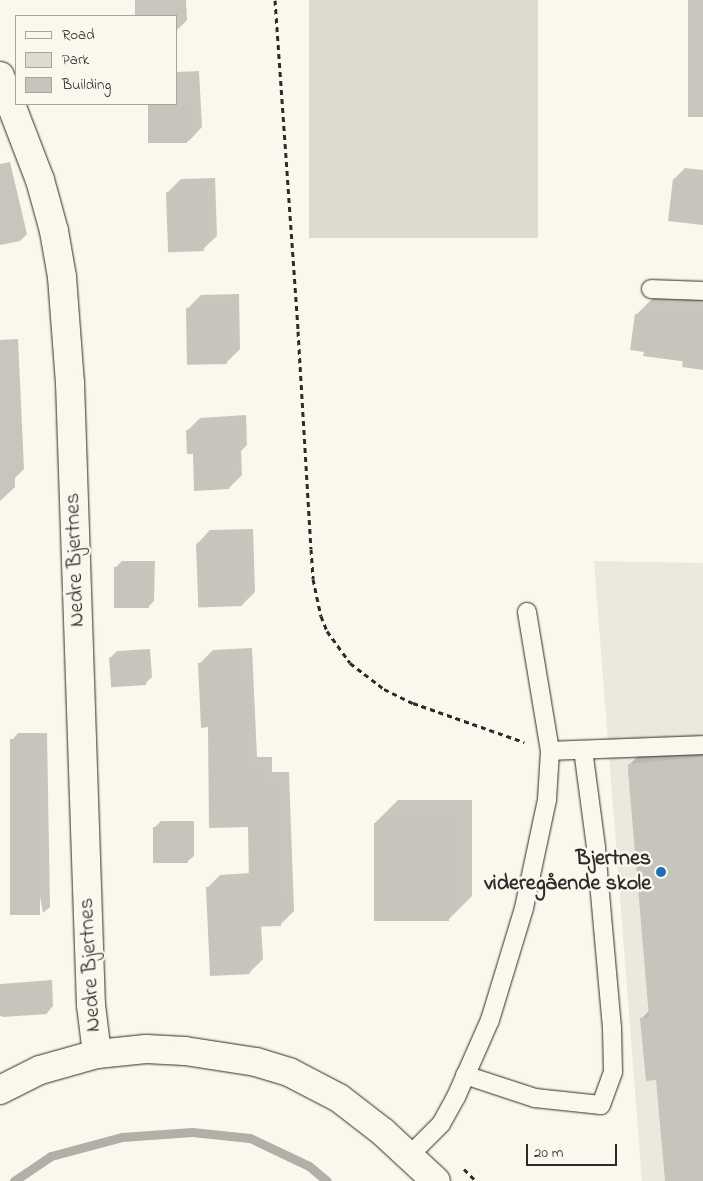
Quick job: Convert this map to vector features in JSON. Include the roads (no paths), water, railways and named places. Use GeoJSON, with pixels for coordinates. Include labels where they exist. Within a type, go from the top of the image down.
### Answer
{"type":"FeatureCollection","features":[{"type":"Feature","properties":{"kind":"street","name":"Nedre Bjertnes"},"geometry":{"type":"LineString","coordinates":[[0,76],[40,180],[54,231],[64,297],[70,382],[91,1005],[97,1054]]}},
{"type":"Feature","properties":{"kind":"street"},"geometry":{"type":"LineString","coordinates":[[0,1090],[49,1067],[97,1054],[146,1049],[185,1050],[220,1055],[289,1072],[332,1094],[363,1115],[436,1181]]}},
{"type":"Feature","properties":{"kind":"lane"},"geometry":{"type":"LineString","coordinates":[[651,288],[703,291]]}},
{"type":"Feature","properties":{"kind":"lane"},"geometry":{"type":"LineString","coordinates":[[410,1156],[441,1124],[450,1110],[490,1020],[524,908],[546,800],[550,751],[527,612]]}},
{"type":"Feature","properties":{"kind":"lane"},"geometry":{"type":"LineString","coordinates":[[550,751],[703,745]]}},
{"type":"Feature","properties":{"kind":"lane"},"geometry":{"type":"LineString","coordinates":[[465,1075],[535,1098],[601,1105],[613,1072],[612,1028],[596,847],[583,750]]}},
{"type":"Feature","properties":{"kind":"waterway"},"geometry":{"type":"LineString","coordinates":[[14,1181],[51,1156],[122,1137],[192,1132],[250,1138],[309,1166],[327,1181]]}},
{"type":"Feature","properties":{"kind":"place","name":"Bjertnes videregående skole"},"geometry":{"type":"Point","coordinates":[661,872]}}]}
